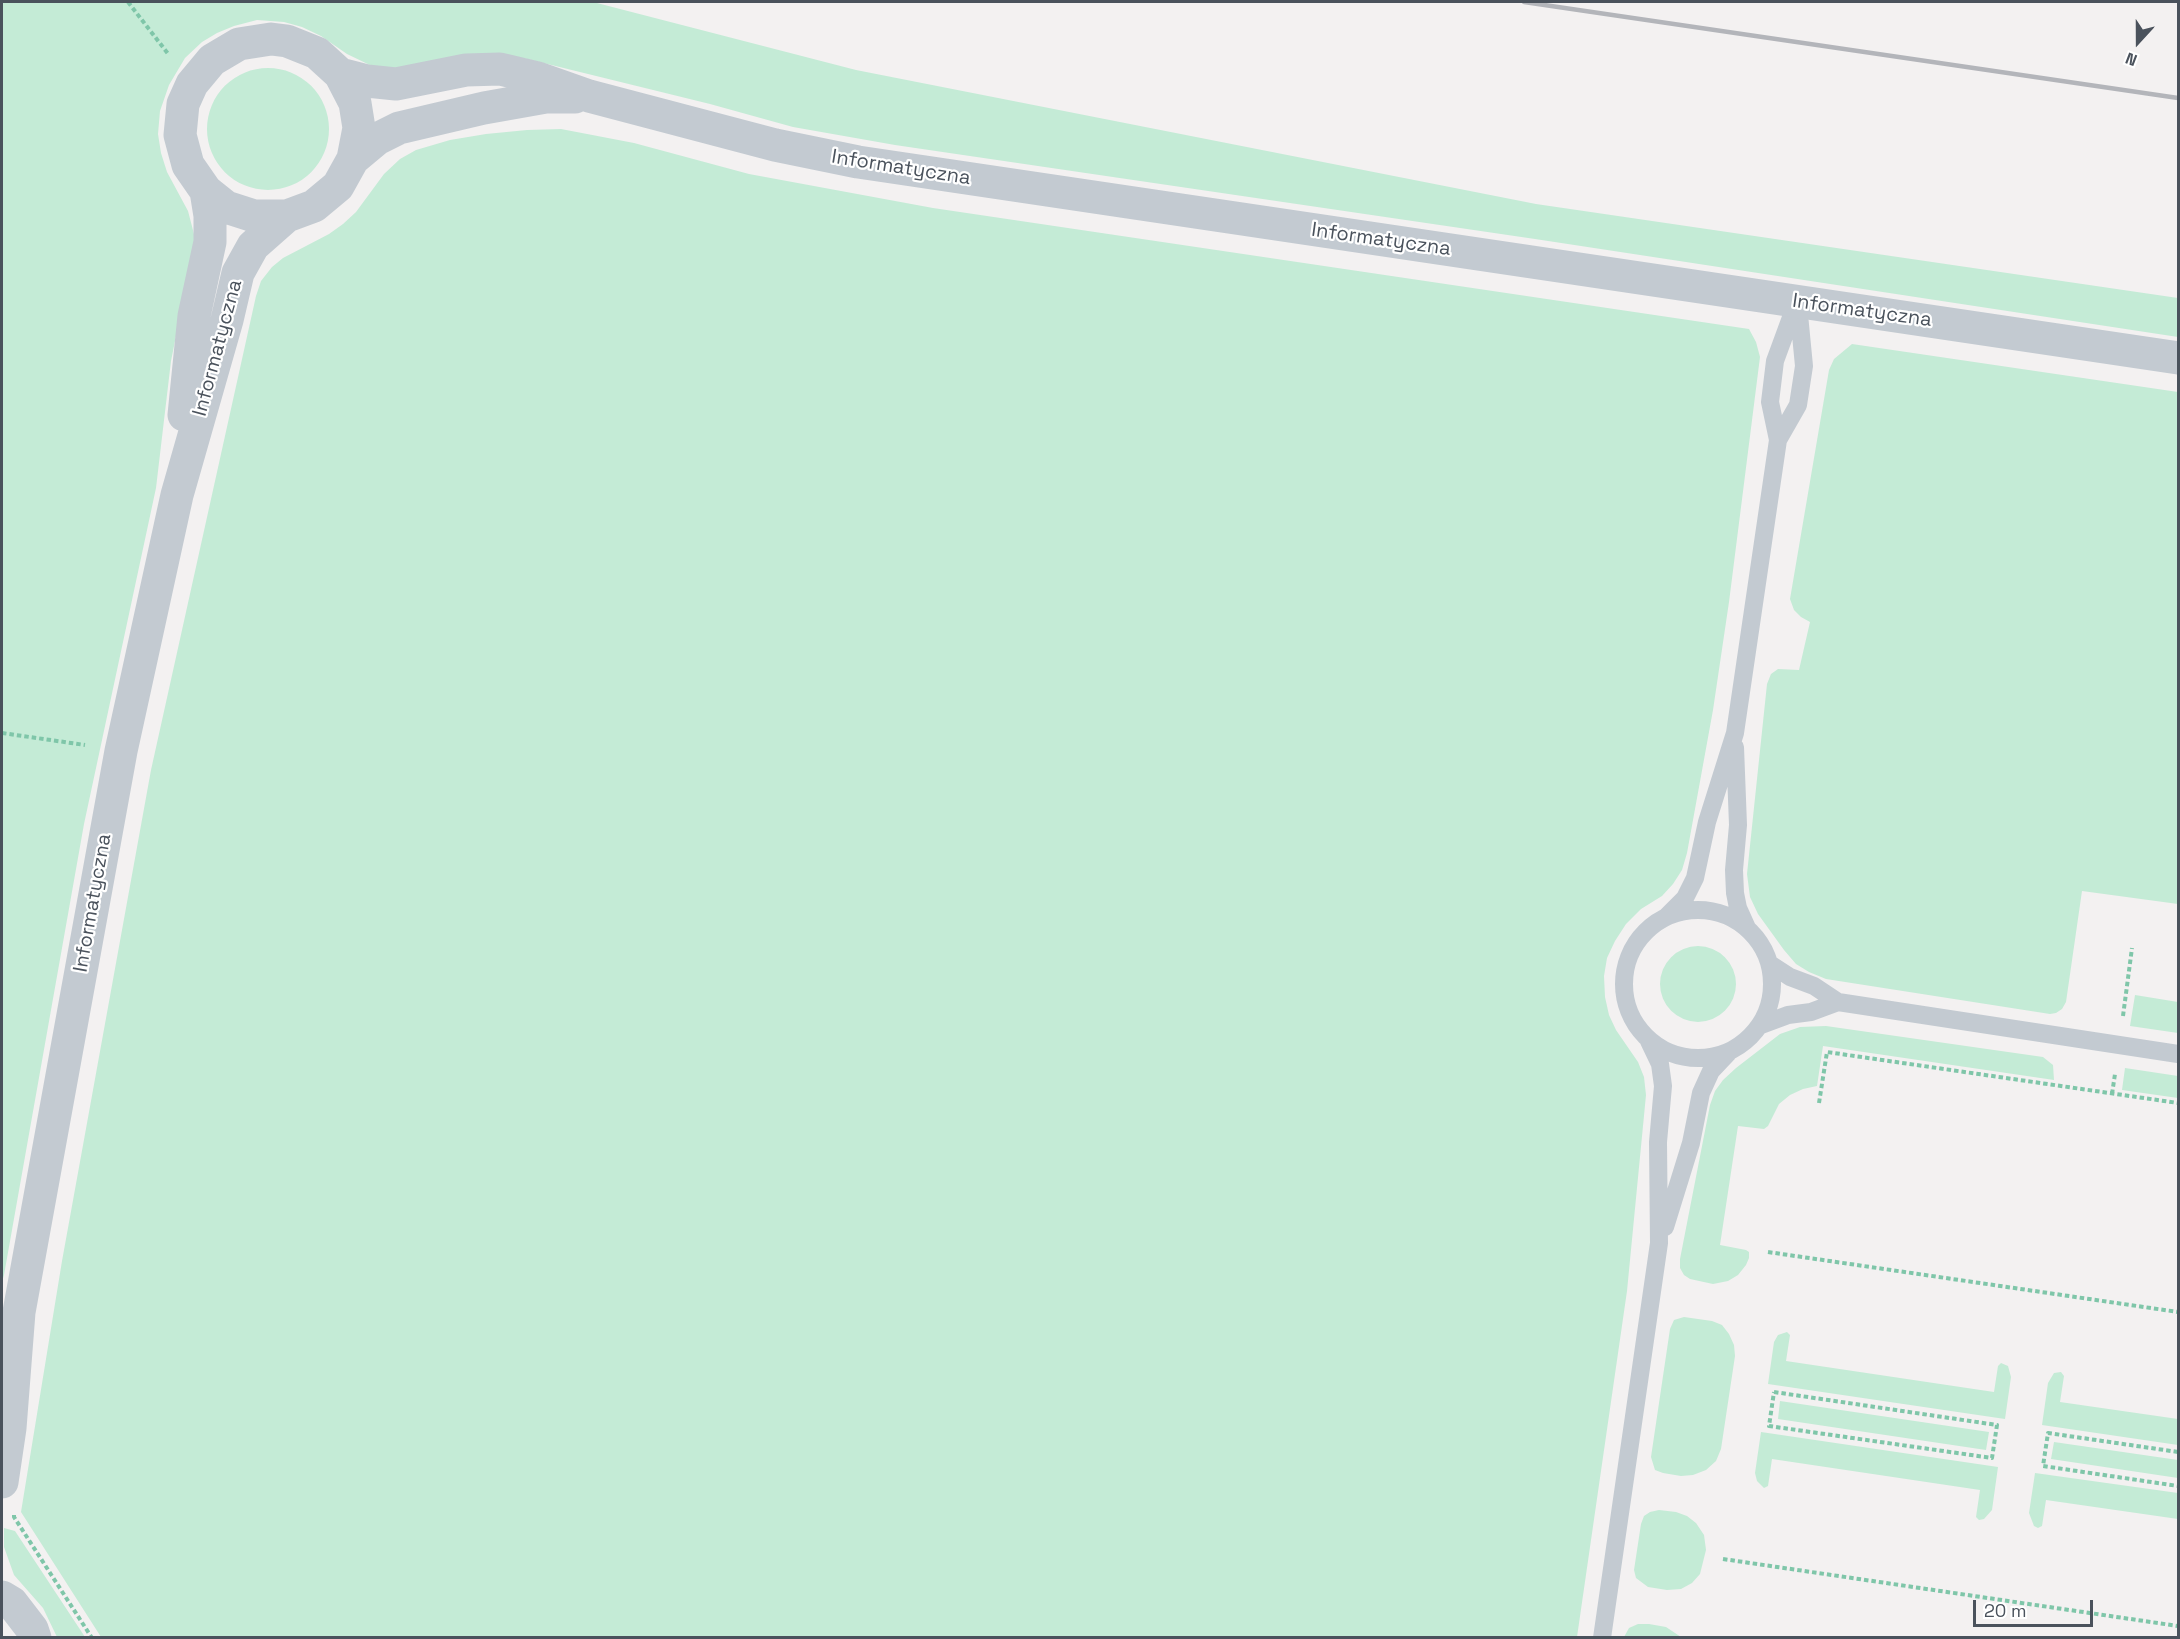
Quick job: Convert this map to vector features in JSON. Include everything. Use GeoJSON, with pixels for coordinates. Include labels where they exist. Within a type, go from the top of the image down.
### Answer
{"type":"FeatureCollection","features":[{"type":"Feature","properties":{"kind":"street","name":"Informatyczna"},"geometry":{"type":"LineString","coordinates":[[271,39],[287,41],[317,53],[340,74],[355,103],[359,128],[353,159],[338,186],[314,206],[287,216],[255,216],[226,207],[206,191],[188,165],[180,135],[183,104],[192,84],[212,60],[239,44],[271,39]]}},
{"type":"Feature","properties":{"kind":"street","name":"Informatyczna"},"geometry":{"type":"LineString","coordinates":[[340,74],[367,81],[396,84],[466,70],[500,69],[538,78],[589,96],[775,145],[858,162],[2178,358]]}},
{"type":"Feature","properties":{"kind":"street","name":"Informatyczna"},"geometry":{"type":"LineString","coordinates":[[353,159],[377,139],[399,128],[484,108],[546,97],[589,96]]}},
{"type":"Feature","properties":{"kind":"street","name":"Informatyczna"},"geometry":{"type":"LineString","coordinates":[[177,495],[194,316],[210,242],[210,216],[206,191]]}},
{"type":"Feature","properties":{"kind":"street","name":"Informatyczna"},"geometry":{"type":"LineString","coordinates":[[9,1494],[8,1337],[121,751],[177,495],[227,320],[238,273],[253,246],[287,216]]}},
{"type":"Feature","properties":{"kind":"street"},"geometry":{"type":"LineString","coordinates":[[5,1596],[32,1629],[35,1638]]}},
{"type":"Feature","properties":{"kind":"lane"},"geometry":{"type":"LineString","coordinates":[[1602,1638],[1659,1243],[1658,1142],[1663,1086],[1660,1064],[1649,1041],[1635,1024],[1626,1005],[1623,984],[1626,963],[1635,944],[1649,927],[1667,916],[1685,898],[1695,878],[1707,822],[1735,734],[1778,440],[1770,402],[1775,361],[1797,301]]}},
{"type":"Feature","properties":{"kind":"lane"},"geometry":{"type":"LineString","coordinates":[[1778,440],[1798,405],[1804,366],[1797,301]]}},
{"type":"Feature","properties":{"kind":"lane"},"geometry":{"type":"LineString","coordinates":[[1735,734],[1738,825],[1734,870],[1735,893],[1738,908],[1747,928]]}},
{"type":"Feature","properties":{"kind":"lane"},"geometry":{"type":"LineString","coordinates":[[1649,1041],[1666,1053],[1687,1058],[1708,1059],[1729,1052],[1747,1041],[1761,1025],[1770,1005],[1773,984],[1770,964],[1761,944],[1747,928],[1729,916],[1709,910],[1687,910],[1667,916]]}},
{"type":"Feature","properties":{"kind":"lane"},"geometry":{"type":"LineString","coordinates":[[1770,964],[1790,977],[1814,986],[1838,1002],[2178,1054]]}},
{"type":"Feature","properties":{"kind":"lane"},"geometry":{"type":"LineString","coordinates":[[1761,1025],[1788,1015],[1811,1012],[1838,1002]]}},
{"type":"Feature","properties":{"kind":"lane"},"geometry":{"type":"LineString","coordinates":[[1659,1243],[1691,1143],[1701,1093],[1711,1071],[1729,1052]]}},
{"type":"Feature","properties":{"kind":"path"},"geometry":{"type":"LineString","coordinates":[[128,2],[192,84]]}},
{"type":"Feature","properties":{"kind":"path"},"geometry":{"type":"LineString","coordinates":[[2,733],[121,751]]}},
{"type":"Feature","properties":{"kind":"path"},"geometry":{"type":"LineString","coordinates":[[1819,1103],[1827,1052],[2178,1103]]}},
{"type":"Feature","properties":{"kind":"path"},"geometry":{"type":"LineString","coordinates":[[1768,1252],[2178,1312]]}},
{"type":"Feature","properties":{"kind":"path"},"geometry":{"type":"LineString","coordinates":[[1774,1392],[1997,1425],[1992,1458],[1769,1426],[1774,1392]]}},
{"type":"Feature","properties":{"kind":"path"},"geometry":{"type":"LineString","coordinates":[[2178,1452],[2048,1433],[2043,1466],[2178,1486]]}},
{"type":"Feature","properties":{"kind":"path"},"geometry":{"type":"LineString","coordinates":[[9,1494],[14,1517],[92,1638]]}},
{"type":"Feature","properties":{"kind":"path"},"geometry":{"type":"LineString","coordinates":[[1723,1559],[2178,1626]]}},
{"type":"Feature","properties":{"kind":"green space"},"geometry":{"type":"Polygon","coordinates":[[[2,2],[593,2],[856,70],[1536,204],[2178,298],[2178,337],[895,145],[793,127],[523,58],[425,68],[376,68],[347,54],[321,36],[284,22],[257,20],[217,33],[202,42],[185,58],[169,85],[160,111],[158,134],[161,153],[167,172],[188,211],[194,234],[194,246],[171,361],[156,488],[84,824],[2,1282],[2,2]]]}},
{"type":"Feature","properties":{"kind":"green space"},"geometry":{"type":"Polygon","coordinates":[[[268,68],[291,73],[302,78],[311,86],[319,95],[324,106],[329,129],[324,152],[319,163],[311,172],[302,180],[291,185],[268,190],[245,185],[234,180],[225,172],[217,163],[212,152],[207,129],[212,106],[217,95],[225,86],[234,78],[245,73],[268,68]]]}},
{"type":"Feature","properties":{"kind":"green space"},"geometry":{"type":"Polygon","coordinates":[[[561,129],[634,143],[749,174],[933,208],[1749,329],[1760,357],[1729,602],[1713,710],[1687,853],[1682,870],[1673,884],[1662,896],[1641,909],[1626,924],[1607,958],[1604,976],[1609,1015],[1616,1030],[1638,1062],[1644,1077],[1646,1095],[1627,1291],[1577,1637],[101,1637],[21,1512],[62,1261],[151,770],[256,296],[261,281],[272,267],[283,258],[343,224],[356,212],[384,174],[400,159],[416,150],[450,140],[486,134],[561,129]]]}},
{"type":"Feature","properties":{"kind":"green space"},"geometry":{"type":"Polygon","coordinates":[[[1852,344],[2178,392],[2178,904],[2082,891],[2066,1002],[2056,1013],[2050,1014],[1826,979],[1796,964],[1758,914],[1750,897],[1747,874],[1767,684],[1771,674],[1778,669],[1799,670],[1810,622],[1794,610],[1790,599],[1829,370],[1834,359],[1852,344]]]}},
{"type":"Feature","properties":{"kind":"green space"},"geometry":{"type":"Polygon","coordinates":[[[1691,946],[1705,946],[1719,952],[1730,963],[1736,977],[1733,999],[1725,1011],[1705,1022],[1691,1022],[1677,1016],[1666,1005],[1660,991],[1660,977],[1666,963],[1677,952],[1691,946]]]}},
{"type":"Feature","properties":{"kind":"green space"},"geometry":{"type":"Polygon","coordinates":[[[2135,995],[2178,1002],[2178,1033],[2130,1026],[2135,995]]]}},
{"type":"Feature","properties":{"kind":"green space"},"geometry":{"type":"Polygon","coordinates":[[[1826,1026],[2043,1057],[2053,1065],[2054,1080],[1823,1046],[1817,1086],[1790,1095],[1779,1104],[1768,1126],[1764,1129],[1738,1126],[1720,1245],[1749,1252],[1746,1265],[1738,1275],[1728,1281],[1713,1284],[1690,1279],[1680,1268],[1680,1259],[1710,1105],[1715,1091],[1736,1068],[1780,1034],[1800,1027],[1826,1026]]]}},
{"type":"Feature","properties":{"kind":"green space"},"geometry":{"type":"Polygon","coordinates":[[[2125,1068],[2178,1076],[2178,1098],[2122,1090],[2125,1068]]]}},
{"type":"Feature","properties":{"kind":"green space"},"geometry":{"type":"Polygon","coordinates":[[[1684,1317],[1712,1321],[1722,1325],[1734,1345],[1735,1356],[1721,1449],[1716,1461],[1706,1470],[1693,1475],[1681,1476],[1655,1470],[1651,1457],[1670,1329],[1674,1320],[1684,1317]]]}},
{"type":"Feature","properties":{"kind":"green space"},"geometry":{"type":"Polygon","coordinates":[[[1787,1332],[1790,1335],[1786,1361],[1994,1392],[1998,1366],[2001,1363],[2008,1366],[2011,1377],[2005,1419],[1768,1384],[1774,1342],[1778,1335],[1787,1332]]]}},
{"type":"Feature","properties":{"kind":"green space"},"geometry":{"type":"Polygon","coordinates":[[[2061,1372],[2064,1376],[2060,1402],[2178,1419],[2178,1445],[2042,1425],[2048,1383],[2054,1373],[2061,1372]]]}},
{"type":"Feature","properties":{"kind":"green space"},"geometry":{"type":"Polygon","coordinates":[[[1780,1401],[1989,1432],[1986,1450],[1778,1419],[1780,1401]]]}},
{"type":"Feature","properties":{"kind":"green space"},"geometry":{"type":"Polygon","coordinates":[[[1761,1432],[1998,1467],[1992,1510],[1984,1519],[1979,1520],[1976,1517],[1980,1490],[1772,1459],[1768,1486],[1764,1488],[1757,1481],[1755,1473],[1761,1432]]]}},
{"type":"Feature","properties":{"kind":"green space"},"geometry":{"type":"Polygon","coordinates":[[[2054,1442],[2178,1460],[2178,1478],[2051,1459],[2054,1442]]]}},
{"type":"Feature","properties":{"kind":"green space"},"geometry":{"type":"Polygon","coordinates":[[[2035,1473],[2178,1493],[2178,1519],[2046,1500],[2042,1526],[2038,1528],[2034,1526],[2029,1513],[2035,1473]]]}},
{"type":"Feature","properties":{"kind":"green space"},"geometry":{"type":"Polygon","coordinates":[[[1659,1510],[1687,1516],[1696,1523],[1704,1535],[1706,1550],[1700,1574],[1692,1583],[1681,1589],[1667,1590],[1648,1587],[1636,1578],[1634,1570],[1641,1524],[1644,1516],[1659,1510]]]}},
{"type":"Feature","properties":{"kind":"green space"},"geometry":{"type":"Polygon","coordinates":[[[4,1528],[15,1531],[85,1637],[57,1637],[43,1608],[14,1575],[4,1547],[4,1528]]]}},
{"type":"Feature","properties":{"kind":"green space"},"geometry":{"type":"Polygon","coordinates":[[[1638,1624],[1666,1627],[1681,1637],[1624,1637],[1629,1628],[1638,1624]]]}},
{"type":"Feature","properties":{"kind":"railway"},"geometry":{"type":"LineString","coordinates":[[1524,2],[2178,98]]}}]}
